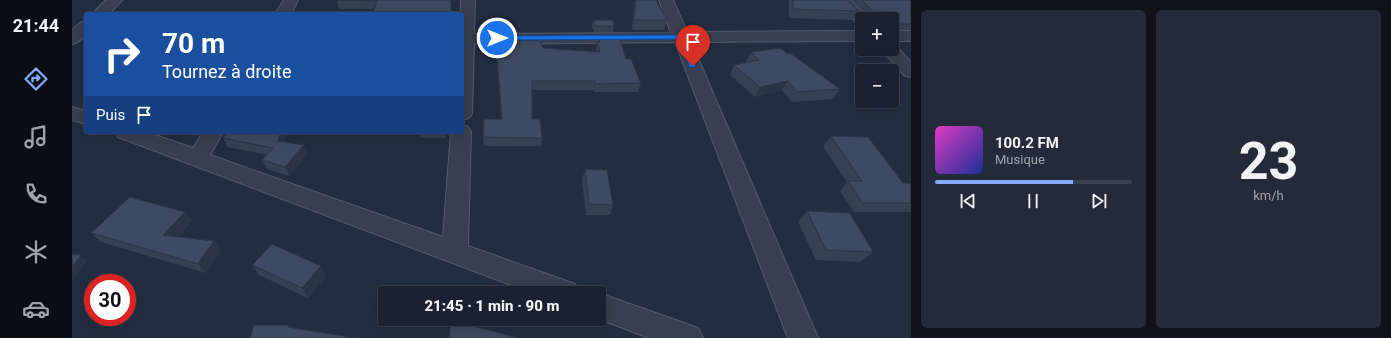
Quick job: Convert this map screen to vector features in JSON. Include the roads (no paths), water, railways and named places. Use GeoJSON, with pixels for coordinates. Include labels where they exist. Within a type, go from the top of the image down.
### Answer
{"type":"FeatureCollection","features":[{"type":"Feature","properties":{"kind":"street"},"geometry":{"type":"LineString","coordinates":[[102,12],[115,0]]}},
{"type":"Feature","properties":{"kind":"street"},"geometry":{"type":"LineString","coordinates":[[284,12],[291,0]]}},
{"type":"Feature","properties":{"kind":"street"},"geometry":{"type":"LineString","coordinates":[[464,76],[468,0]]}},
{"type":"Feature","properties":{"kind":"street"},"geometry":{"type":"LineString","coordinates":[[666,0],[802,338]]}},
{"type":"Feature","properties":{"kind":"street"},"geometry":{"type":"LineString","coordinates":[[842,0],[855,13]]}},
{"type":"Feature","properties":{"kind":"street"},"geometry":{"type":"LineString","coordinates":[[72,39],[84,28]]}},
{"type":"Feature","properties":{"kind":"street"},"geometry":{"type":"LineString","coordinates":[[466,38],[855,36]]}},
{"type":"Feature","properties":{"kind":"street"},"geometry":{"type":"LineString","coordinates":[[899,36],[911,36]]}},
{"type":"Feature","properties":{"kind":"street"},"geometry":{"type":"LineString","coordinates":[[896,56],[911,72]]}},
{"type":"Feature","properties":{"kind":"street"},"geometry":{"type":"LineString","coordinates":[[72,113],[84,117]]}},
{"type":"Feature","properties":{"kind":"street"},"geometry":{"type":"LineString","coordinates":[[130,134],[546,286]]}},
{"type":"Feature","properties":{"kind":"street"},"geometry":{"type":"LineString","coordinates":[[197,159],[212,134]]}},
{"type":"Feature","properties":{"kind":"street"},"geometry":{"type":"LineString","coordinates":[[455,253],[461,134]]}},
{"type":"Feature","properties":{"kind":"street"},"geometry":{"type":"LineString","coordinates":[[606,309],[688,338]]}}]}
